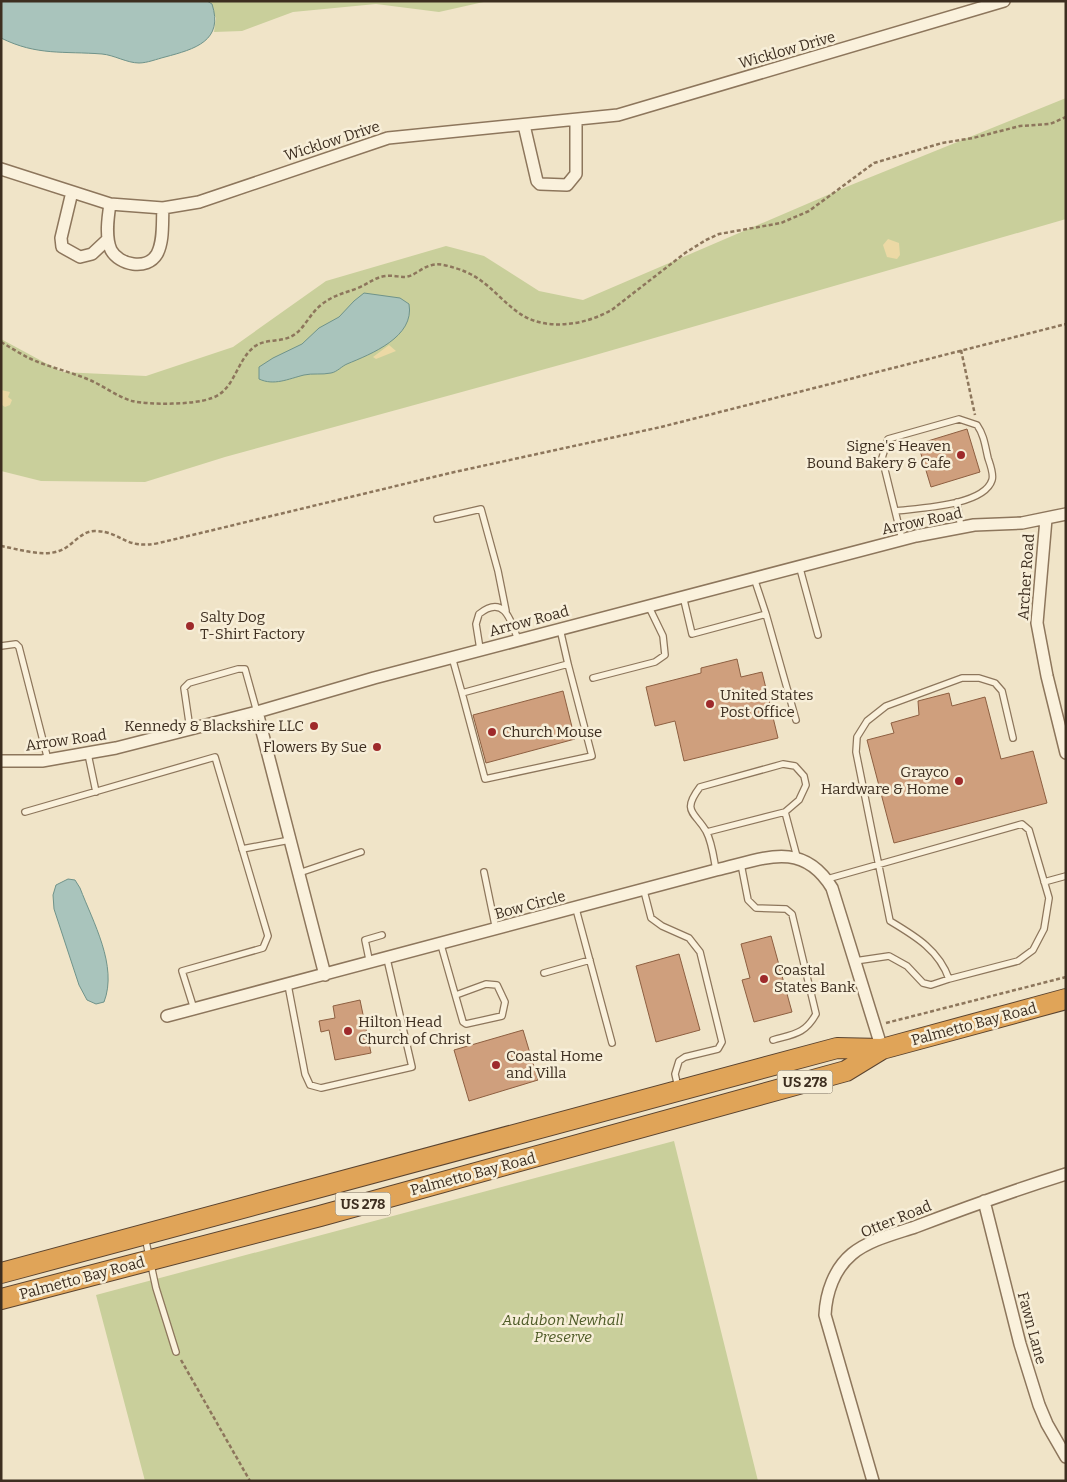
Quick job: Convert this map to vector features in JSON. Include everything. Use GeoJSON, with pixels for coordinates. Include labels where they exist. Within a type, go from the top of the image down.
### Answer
{"type":"FeatureCollection","features":[{"type":"Feature","properties":{"kind":"highway","name":"Palmetto Bay Road"},"geometry":{"type":"LineString","coordinates":[[1,1300],[846,1071],[882,1050],[1066,999]]}},
{"type":"Feature","properties":{"kind":"highway","name":"Palmetto Bay Road"},"geometry":{"type":"LineString","coordinates":[[1,1273],[837,1048],[882,1050]]}},
{"type":"Feature","properties":{"kind":"street","name":"Wicklow Drive"},"geometry":{"type":"LineString","coordinates":[[1,169],[110,204],[163,208],[198,202],[388,138],[618,115],[1004,1]]}},
{"type":"Feature","properties":{"kind":"street"},"geometry":{"type":"LineString","coordinates":[[524,125],[537,181],[540,184],[567,185],[576,174],[576,120]]}},
{"type":"Feature","properties":{"kind":"street"},"geometry":{"type":"LineString","coordinates":[[72,192],[61,238],[62,247],[80,258],[92,254],[108,239]]}},
{"type":"Feature","properties":{"kind":"street"},"geometry":{"type":"LineString","coordinates":[[110,204],[108,239],[110,249],[120,260],[134,264],[145,263],[157,254],[161,242],[163,208]]}},
{"type":"Feature","properties":{"kind":"street","name":"Arrow Road"},"geometry":{"type":"LineString","coordinates":[[1,761],[48,760],[88,754],[257,712],[559,628],[902,539],[962,528],[1046,519],[1066,514]]}},
{"type":"Feature","properties":{"kind":"street","name":"Archer Road"},"geometry":{"type":"LineString","coordinates":[[1046,519],[1037,623],[1047,676],[1066,754]]}},
{"type":"Feature","properties":{"kind":"street"},"geometry":{"type":"LineString","coordinates":[[257,712],[325,975]]}},
{"type":"Feature","properties":{"kind":"street","name":"Bow Circle"},"geometry":{"type":"LineString","coordinates":[[167,1016],[370,964],[716,870],[776,856],[797,857]]}},
{"type":"Feature","properties":{"kind":"street"},"geometry":{"type":"LineString","coordinates":[[797,857],[813,866],[826,878],[836,898],[882,1050]]}},
{"type":"Feature","properties":{"kind":"street","name":"Otter Road"},"geometry":{"type":"LineString","coordinates":[[873,1481],[825,1315],[826,1297],[839,1269],[852,1254],[870,1244],[984,1201],[1066,1174]]}},
{"type":"Feature","properties":{"kind":"street","name":"Fawn Lane"},"geometry":{"type":"LineString","coordinates":[[984,1201],[1020,1344],[1039,1405],[1066,1458]]}},
{"type":"Feature","properties":{"kind":"lane"},"geometry":{"type":"LineString","coordinates":[[895,511],[957,502],[979,495],[989,487],[993,478],[983,434],[977,425],[959,419],[888,438],[882,458],[895,511],[902,539]]}},
{"type":"Feature","properties":{"kind":"lane"},"geometry":{"type":"LineString","coordinates":[[957,502],[962,528]]}},
{"type":"Feature","properties":{"kind":"lane"},"geometry":{"type":"LineString","coordinates":[[437,518],[481,509],[498,570],[506,611],[518,640]]}},
{"type":"Feature","properties":{"kind":"lane"},"geometry":{"type":"LineString","coordinates":[[799,565],[818,635]]}},
{"type":"Feature","properties":{"kind":"lane"},"geometry":{"type":"LineString","coordinates":[[753,577],[766,614],[796,720]]}},
{"type":"Feature","properties":{"kind":"lane"},"geometry":{"type":"LineString","coordinates":[[682,596],[692,634],[766,614]]}},
{"type":"Feature","properties":{"kind":"lane"},"geometry":{"type":"LineString","coordinates":[[593,678],[655,662],[665,655],[664,636],[648,605]]}},
{"type":"Feature","properties":{"kind":"lane"},"geometry":{"type":"LineString","coordinates":[[480,650],[476,624],[479,614],[492,607],[501,608],[506,611]]}},
{"type":"Feature","properties":{"kind":"lane"},"geometry":{"type":"LineString","coordinates":[[452,657],[485,779],[592,756],[559,628]]}},
{"type":"Feature","properties":{"kind":"lane"},"geometry":{"type":"LineString","coordinates":[[1,646],[16,644],[19,647],[48,760]]}},
{"type":"Feature","properties":{"kind":"lane"},"geometry":{"type":"LineString","coordinates":[[462,693],[568,664]]}},
{"type":"Feature","properties":{"kind":"lane"},"geometry":{"type":"LineString","coordinates":[[190,729],[184,688],[189,683],[238,669],[245,669],[257,712]]}},
{"type":"Feature","properties":{"kind":"lane"},"geometry":{"type":"LineString","coordinates":[[949,979],[945,966],[928,947],[890,921],[856,752],[857,737],[867,721],[886,706],[962,678],[979,678],[995,683],[1002,691],[1013,738]]}},
{"type":"Feature","properties":{"kind":"lane"},"geometry":{"type":"LineString","coordinates":[[88,754],[96,792]]}},
{"type":"Feature","properties":{"kind":"lane"},"geometry":{"type":"LineString","coordinates":[[25,812],[215,758],[268,936],[263,948],[182,971],[194,1009]]}},
{"type":"Feature","properties":{"kind":"lane"},"geometry":{"type":"LineString","coordinates":[[707,832],[785,812],[799,800],[806,785],[804,776],[796,766],[783,764],[700,787],[691,804],[692,816],[707,832],[716,870]]}},
{"type":"Feature","properties":{"kind":"lane"},"geometry":{"type":"LineString","coordinates":[[785,812],[797,857]]}},
{"type":"Feature","properties":{"kind":"lane"},"geometry":{"type":"LineString","coordinates":[[826,878],[1022,824],[1029,830],[1049,898],[1044,929],[1033,950],[1018,961],[931,985],[923,983],[907,966],[890,956],[855,961]]}},
{"type":"Feature","properties":{"kind":"lane"},"geometry":{"type":"LineString","coordinates":[[242,849],[290,840]]}},
{"type":"Feature","properties":{"kind":"lane"},"geometry":{"type":"LineString","coordinates":[[298,873],[361,852]]}},
{"type":"Feature","properties":{"kind":"lane"},"geometry":{"type":"LineString","coordinates":[[741,864],[748,900],[756,908],[764,910],[780,908],[792,914],[816,1014],[809,1026],[802,1032],[773,1040]]}},
{"type":"Feature","properties":{"kind":"lane"},"geometry":{"type":"LineString","coordinates":[[484,872],[496,930]]}},
{"type":"Feature","properties":{"kind":"lane"},"geometry":{"type":"LineString","coordinates":[[1044,882],[1066,876]]}},
{"type":"Feature","properties":{"kind":"lane"},"geometry":{"type":"LineString","coordinates":[[644,891],[651,918],[662,926],[689,938],[700,952],[722,1042],[718,1049],[685,1057],[679,1061],[675,1074],[679,1091]]}},
{"type":"Feature","properties":{"kind":"lane"},"geometry":{"type":"LineString","coordinates":[[576,909],[612,1042]]}},
{"type":"Feature","properties":{"kind":"lane"},"geometry":{"type":"LineString","coordinates":[[370,964],[364,940],[382,935]]}},
{"type":"Feature","properties":{"kind":"lane"},"geometry":{"type":"LineString","coordinates":[[441,944],[463,1022],[466,1024],[502,1016],[505,1002],[497,985],[486,984],[456,995]]}},
{"type":"Feature","properties":{"kind":"lane"},"geometry":{"type":"LineString","coordinates":[[288,985],[305,1074],[310,1085],[321,1088],[412,1067],[387,959]]}},
{"type":"Feature","properties":{"kind":"lane"},"geometry":{"type":"LineString","coordinates":[[544,973],[590,960]]}},
{"type":"Feature","properties":{"kind":"lane"},"geometry":{"type":"LineString","coordinates":[[144,1235],[176,1352]]}},
{"type":"Feature","properties":{"kind":"path"},"geometry":{"type":"LineString","coordinates":[[1,342],[37,362],[82,377],[132,401],[147,403],[193,402],[211,399],[222,393],[231,383],[244,357],[256,346],[290,338],[301,329],[319,306],[333,296],[360,287],[373,279],[385,276],[405,277],[433,265],[464,271],[478,278],[530,320],[544,323],[572,324],[602,316],[685,253],[706,240],[719,234],[781,223],[809,211],[874,163],[942,143],[973,138],[1020,126],[1050,124],[1066,117]]}},
{"type":"Feature","properties":{"kind":"path"},"geometry":{"type":"LineString","coordinates":[[1,546],[50,552],[61,551],[93,530],[104,532],[134,545],[159,543],[450,473],[661,427],[1066,324]]}},
{"type":"Feature","properties":{"kind":"path"},"geometry":{"type":"LineString","coordinates":[[961,350],[977,425]]}},
{"type":"Feature","properties":{"kind":"path"},"geometry":{"type":"LineString","coordinates":[[176,1352],[250,1481]]}},
{"type":"Feature","properties":{"kind":"green space"},"geometry":{"type":"Polygon","coordinates":[[[207,1],[488,1],[439,12],[376,4],[293,12],[242,31],[214,32],[216,18],[207,1]]]}},
{"type":"Feature","properties":{"kind":"green space"},"geometry":{"type":"Polygon","coordinates":[[[1066,98],[1066,219],[585,358],[225,457],[145,482],[41,481],[1,471],[1,339],[62,372],[146,376],[233,347],[326,281],[446,246],[484,256],[539,291],[583,300],[851,185],[1066,98]]]}},
{"type":"Feature","properties":{"kind":"green space","name":"Audubon Newhall Preserve"},"geometry":{"type":"Polygon","coordinates":[[[674,1141],[758,1481],[145,1481],[96,1295],[674,1141]]]}},
{"type":"Feature","properties":{"kind":"sand"},"geometry":{"type":"Polygon","coordinates":[[[888,239],[899,243],[900,255],[897,259],[887,257],[883,245],[888,239]]]}},
{"type":"Feature","properties":{"kind":"sand"},"geometry":{"type":"Polygon","coordinates":[[[389,345],[396,351],[376,359],[373,357],[389,345]]]}},
{"type":"Feature","properties":{"kind":"sand"},"geometry":{"type":"Polygon","coordinates":[[[1,390],[10,392],[8,397],[12,400],[10,405],[5,407],[2,405],[1,390]]]}},
{"type":"Feature","properties":{"kind":"water"},"geometry":{"type":"Polygon","coordinates":[[[1,1],[207,1],[212,4],[215,17],[214,27],[210,35],[196,46],[187,51],[152,61],[134,63],[102,54],[27,48],[1,38],[1,1]]]}},
{"type":"Feature","properties":{"kind":"water"},"geometry":{"type":"Polygon","coordinates":[[[364,293],[400,298],[409,304],[409,316],[405,326],[389,343],[333,372],[307,374],[276,382],[259,379],[259,367],[302,344],[319,328],[339,317],[364,293]]]}},
{"type":"Feature","properties":{"kind":"water"},"geometry":{"type":"Polygon","coordinates":[[[68,879],[75,880],[80,888],[102,944],[108,974],[108,988],[104,1002],[96,1004],[87,1000],[79,985],[54,909],[53,895],[56,885],[68,879]]]}},
{"type":"Feature","properties":{"kind":"building"},"geometry":{"type":"Polygon","coordinates":[[[967,429],[980,472],[931,487],[918,444],[967,429]]]}},
{"type":"Feature","properties":{"kind":"building","name":"United States Post Office"},"geometry":{"type":"Polygon","coordinates":[[[737,659],[741,677],[762,672],[778,738],[684,761],[675,721],[655,726],[646,687],[701,673],[701,668],[737,659]]]}},
{"type":"Feature","properties":{"kind":"building"},"geometry":{"type":"Polygon","coordinates":[[[563,691],[575,739],[486,763],[473,715],[563,691]]]}},
{"type":"Feature","properties":{"kind":"building","name":"Grayco Hardware & Home"},"geometry":{"type":"Polygon","coordinates":[[[949,693],[952,706],[985,697],[1001,759],[1033,751],[1047,803],[894,843],[867,740],[894,733],[891,723],[919,715],[918,701],[949,693]]]}},
{"type":"Feature","properties":{"kind":"building","name":"Coastal States Bank"},"geometry":{"type":"Polygon","coordinates":[[[771,936],[792,1012],[754,1022],[742,980],[750,978],[741,944],[771,936]]]}},
{"type":"Feature","properties":{"kind":"building"},"geometry":{"type":"Polygon","coordinates":[[[679,954],[700,1030],[656,1042],[636,966],[679,954]]]}},
{"type":"Feature","properties":{"kind":"building","name":"Hilton Head Church of Christ"},"geometry":{"type":"Polygon","coordinates":[[[360,1000],[371,1053],[335,1060],[329,1030],[321,1032],[319,1021],[335,1018],[333,1006],[360,1000]]]}},
{"type":"Feature","properties":{"kind":"building","name":"Coastal Home and Villa"},"geometry":{"type":"Polygon","coordinates":[[[523,1030],[538,1080],[469,1101],[454,1050],[523,1030]]]}},
{"type":"Feature","properties":{"kind":"place","name":"Signe's Heaven Bound Bakery & Cafe"},"geometry":{"type":"Point","coordinates":[961,455]}},
{"type":"Feature","properties":{"kind":"place","name":"Salty Dog T-Shirt Factory"},"geometry":{"type":"Point","coordinates":[190,626]}},
{"type":"Feature","properties":{"kind":"place","name":"United States Post Office"},"geometry":{"type":"Point","coordinates":[710,704]}},
{"type":"Feature","properties":{"kind":"place","name":"Kennedy & Blackshire LLC"},"geometry":{"type":"Point","coordinates":[314,726]}},
{"type":"Feature","properties":{"kind":"place","name":"Church Mouse"},"geometry":{"type":"Point","coordinates":[492,732]}},
{"type":"Feature","properties":{"kind":"place","name":"Flowers By Sue"},"geometry":{"type":"Point","coordinates":[377,747]}},
{"type":"Feature","properties":{"kind":"place","name":"Grayco Hardware & Home"},"geometry":{"type":"Point","coordinates":[959,781]}},
{"type":"Feature","properties":{"kind":"place","name":"Coastal States Bank"},"geometry":{"type":"Point","coordinates":[764,979]}},
{"type":"Feature","properties":{"kind":"place","name":"Hilton Head Church of Christ"},"geometry":{"type":"Point","coordinates":[348,1031]}},
{"type":"Feature","properties":{"kind":"place","name":"Coastal Home and Villa"},"geometry":{"type":"Point","coordinates":[496,1065]}}]}
